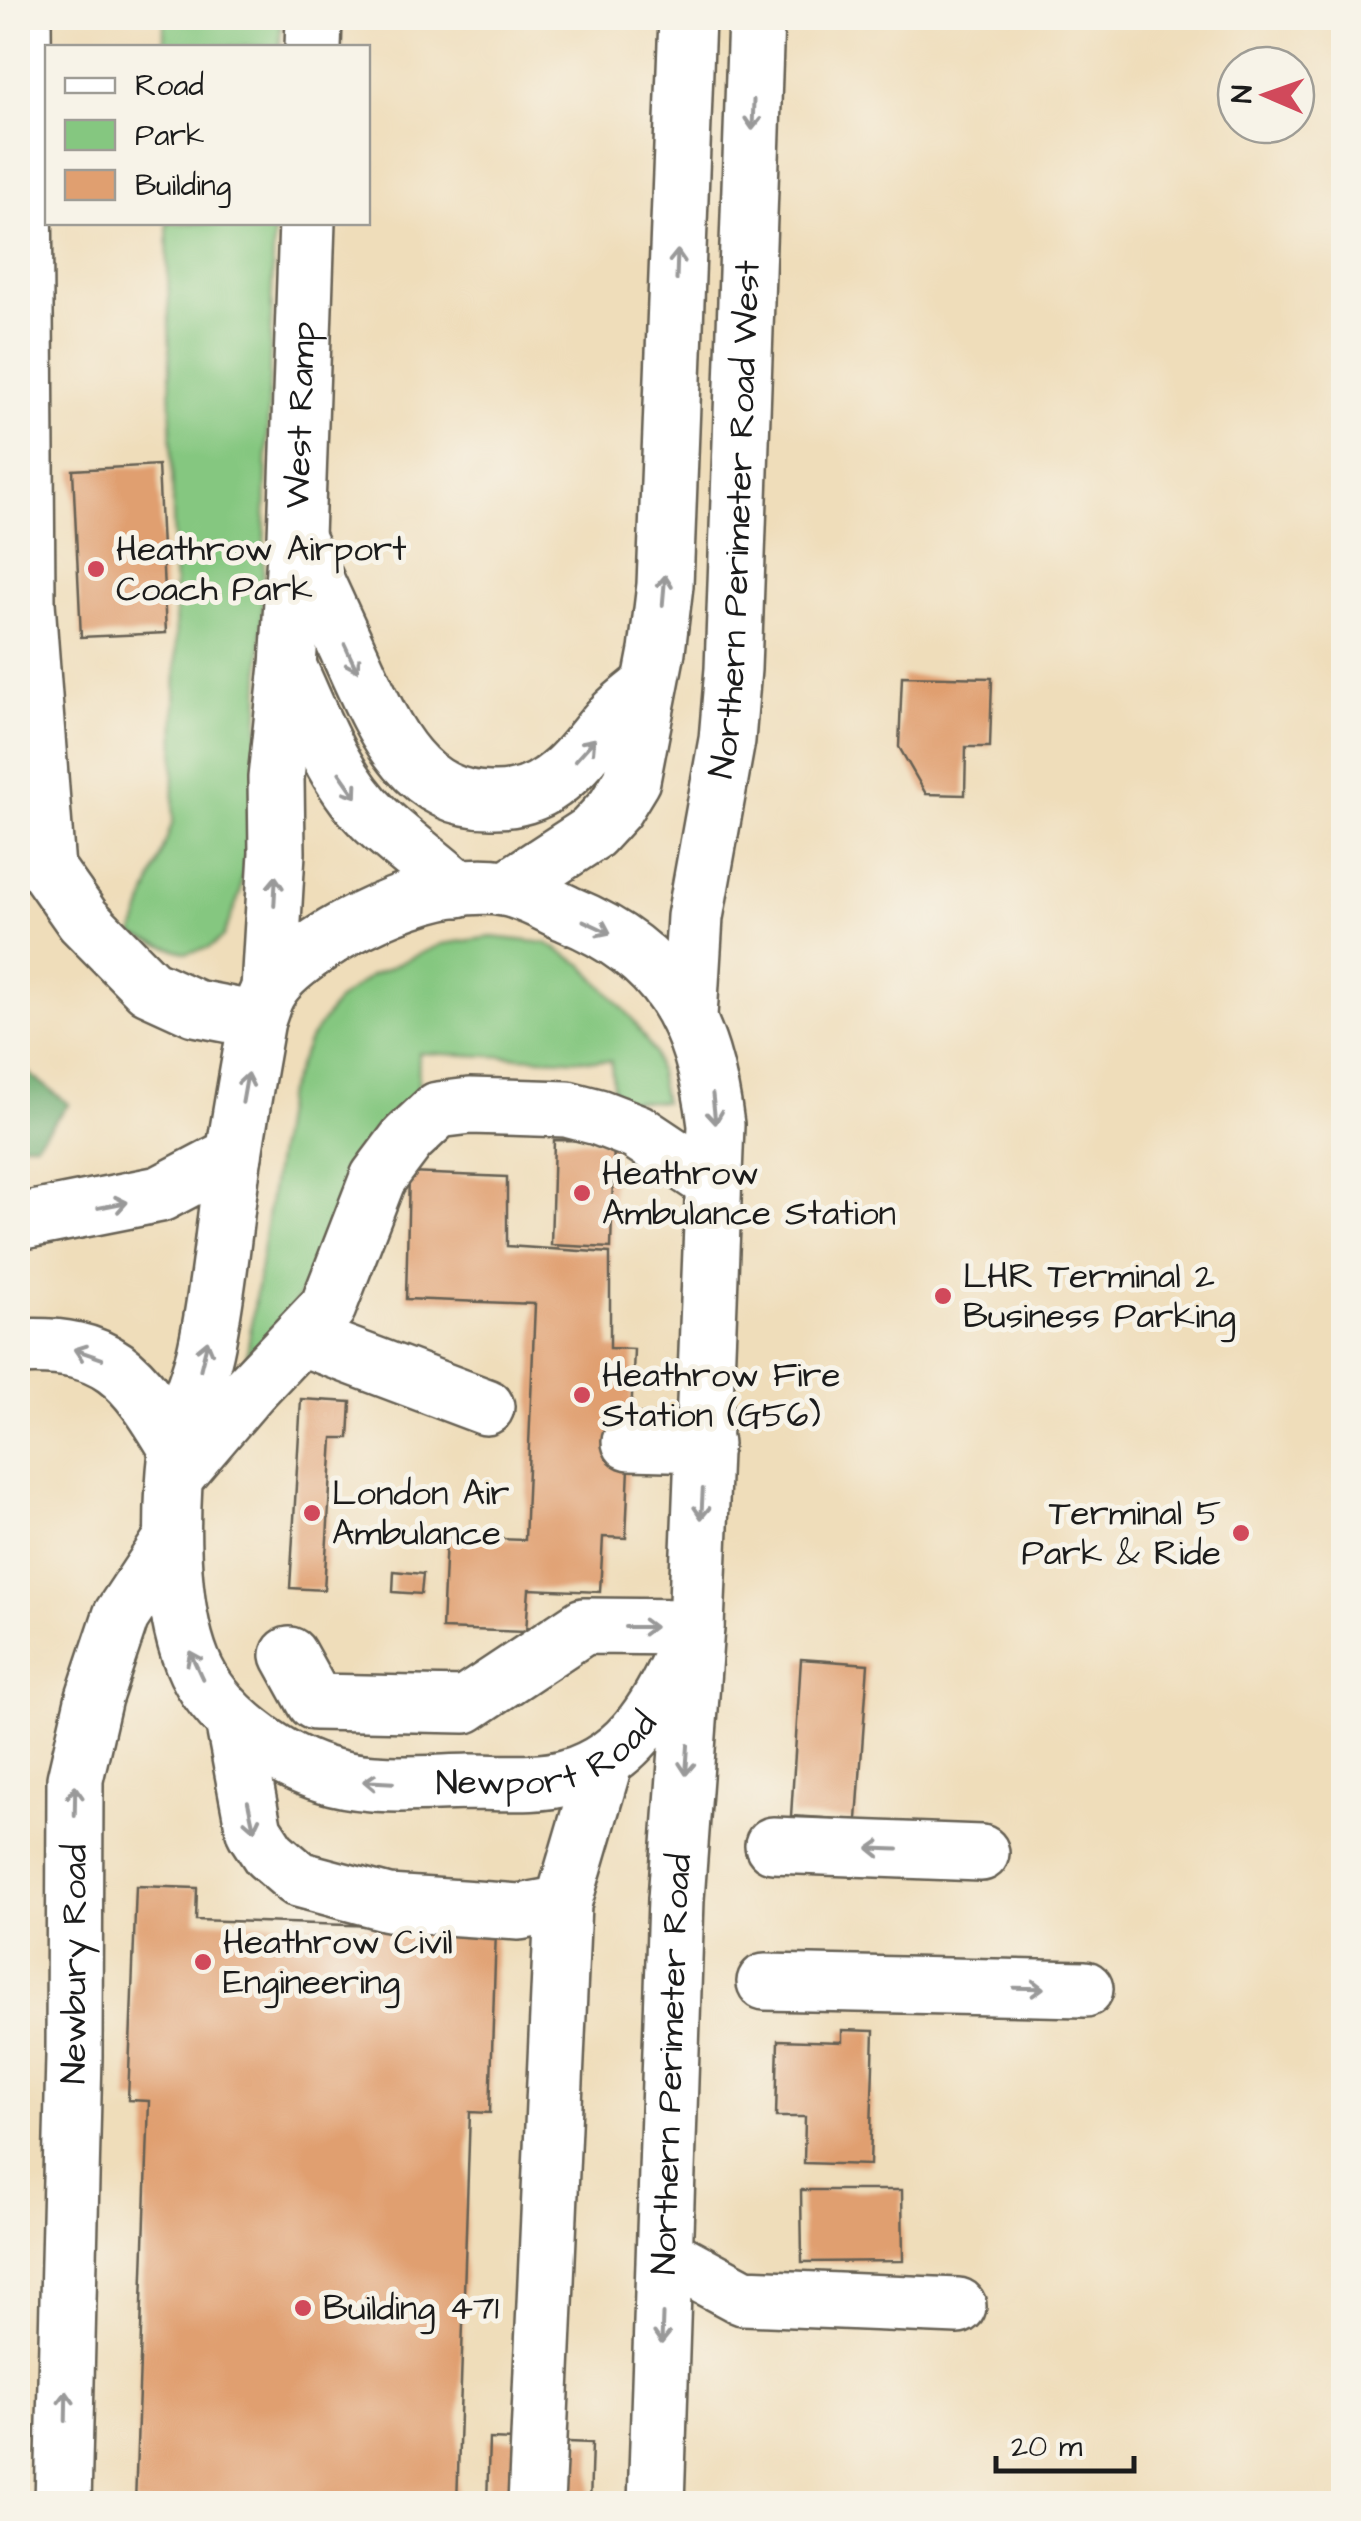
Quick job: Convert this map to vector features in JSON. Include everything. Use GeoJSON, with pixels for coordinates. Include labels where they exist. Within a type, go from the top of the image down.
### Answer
{"type":"FeatureCollection","features":[{"type":"Feature","properties":{"kind":"street"},"geometry":{"type":"LineString","coordinates":[[23,18],[27,603],[47,869],[83,920],[150,988],[195,1008],[263,1004]]}},
{"type":"Feature","properties":{"kind":"street"},"geometry":{"type":"LineString","coordinates":[[313,45],[314,18]]}},
{"type":"Feature","properties":{"kind":"street","name":"Northern Perimeter Road West"},"geometry":{"type":"LineString","coordinates":[[483,889],[592,833],[632,780],[657,651],[665,585],[687,18]]}},
{"type":"Feature","properties":{"kind":"street","name":"Northern Perimeter Road West"},"geometry":{"type":"LineString","coordinates":[[688,1016],[695,917],[724,758],[733,669],[756,18]]}},
{"type":"Feature","properties":{"kind":"street","name":"West Ramp"},"geometry":{"type":"LineString","coordinates":[[263,1004],[277,853],[276,778],[296,537],[307,225]]}},
{"type":"Feature","properties":{"kind":"street"},"geometry":{"type":"LineString","coordinates":[[296,537],[380,720],[402,754],[421,774],[456,796],[503,800],[529,794],[552,782],[612,717],[649,686]]}},
{"type":"Feature","properties":{"kind":"street","name":"West Ramp"},"geometry":{"type":"LineString","coordinates":[[288,666],[334,765],[375,819],[483,889],[614,934],[660,975],[688,1016]]}},
{"type":"Feature","properties":{"kind":"street"},"geometry":{"type":"LineString","coordinates":[[176,1462],[206,1351],[234,1156],[263,1004],[298,961],[345,928],[418,897],[483,889]]}},
{"type":"Feature","properties":{"kind":"street","name":"Newport Road"},"geometry":{"type":"LineString","coordinates":[[172,1540],[178,1599],[192,1662],[233,1720],[313,1771],[377,1783],[527,1782],[568,1777],[605,1761],[646,1725],[696,1628],[716,1125],[711,1085],[688,1016]]}},
{"type":"Feature","properties":{"kind":"street"},"geometry":{"type":"LineString","coordinates":[[176,1462],[328,1307],[378,1178],[408,1138],[438,1110],[470,1106],[567,1109],[598,1117],[638,1132],[712,1182]]}},
{"type":"Feature","properties":{"kind":"street"},"geometry":{"type":"LineString","coordinates":[[18,1222],[160,1194],[234,1156]]}},
{"type":"Feature","properties":{"kind":"street"},"geometry":{"type":"LineString","coordinates":[[300,1337],[486,1407]]}},
{"type":"Feature","properties":{"kind":"street"},"geometry":{"type":"LineString","coordinates":[[18,1347],[62,1347],[103,1359],[125,1375],[143,1395],[176,1462]]}},
{"type":"Feature","properties":{"kind":"street"},"geometry":{"type":"LineString","coordinates":[[630,1442],[705,1444]]}},
{"type":"Feature","properties":{"kind":"street","name":"Newbury Road"},"geometry":{"type":"LineString","coordinates":[[63,2504],[76,1780],[94,1697],[116,1630],[172,1540],[176,1462]]}},
{"type":"Feature","properties":{"kind":"street"},"geometry":{"type":"LineString","coordinates":[[315,1702],[466,1705],[584,1626],[696,1628]]}},
{"type":"Feature","properties":{"kind":"street","name":"Northern Perimeter Road"},"geometry":{"type":"LineString","coordinates":[[664,2488],[665,2255],[676,1898],[696,1628]]}},
{"type":"Feature","properties":{"kind":"street"},"geometry":{"type":"LineString","coordinates":[[290,1655],[315,1702]]}},
{"type":"Feature","properties":{"kind":"street"},"geometry":{"type":"LineString","coordinates":[[281,1754],[315,1702]]}},
{"type":"Feature","properties":{"kind":"street"},"geometry":{"type":"LineString","coordinates":[[233,1720],[254,1831],[269,1854],[298,1879],[388,1903],[519,1912],[562,1904]]}},
{"type":"Feature","properties":{"kind":"street"},"geometry":{"type":"LineString","coordinates":[[536,2504],[562,1904],[605,1761]]}},
{"type":"Feature","properties":{"kind":"street"},"geometry":{"type":"LineString","coordinates":[[773,1844],[981,1853]]}},
{"type":"Feature","properties":{"kind":"street"},"geometry":{"type":"LineString","coordinates":[[765,1982],[1084,1989]]}},
{"type":"Feature","properties":{"kind":"street"},"geometry":{"type":"LineString","coordinates":[[665,2255],[742,2297],[958,2306]]}},
{"type":"Feature","properties":{"kind":"green space"},"geometry":{"type":"Polygon","coordinates":[[[164,18],[281,18],[280,45],[164,45],[164,18]]]}},
{"type":"Feature","properties":{"kind":"green space"},"geometry":{"type":"Polygon","coordinates":[[[167,225],[274,225],[256,815],[240,894],[223,937],[209,948],[186,953],[133,935],[173,821],[176,658],[167,225]]]}},
{"type":"Feature","properties":{"kind":"green space"},"geometry":{"type":"Polygon","coordinates":[[[492,937],[546,943],[583,965],[632,1018],[654,1053],[664,1102],[614,1100],[611,1061],[419,1053],[418,1093],[368,1142],[345,1184],[323,1249],[286,1321],[246,1360],[285,1097],[308,1042],[337,1001],[370,976],[442,944],[492,937]]]}},
{"type":"Feature","properties":{"kind":"green space"},"geometry":{"type":"Polygon","coordinates":[[[18,1065],[69,1104],[36,1143],[18,1143],[18,1065]]]}},
{"type":"Feature","properties":{"kind":"building"},"geometry":{"type":"Polygon","coordinates":[[[158,465],[166,633],[81,637],[73,470],[158,465]]]}},
{"type":"Feature","properties":{"kind":"building"},"geometry":{"type":"Polygon","coordinates":[[[902,676],[992,678],[990,747],[966,747],[965,795],[926,794],[899,747],[902,676]]]}},
{"type":"Feature","properties":{"kind":"building","name":"Heathrow Ambulance Station"},"geometry":{"type":"Polygon","coordinates":[[[554,1140],[614,1141],[611,1248],[551,1245],[554,1140]]]}},
{"type":"Feature","properties":{"kind":"building","name":"Heathrow Fire Station (G56)"},"geometry":{"type":"Polygon","coordinates":[[[409,1173],[507,1177],[507,1246],[610,1253],[610,1348],[634,1349],[626,1538],[603,1537],[600,1592],[529,1589],[526,1632],[442,1629],[446,1537],[525,1540],[535,1304],[406,1299],[409,1173]]]}},
{"type":"Feature","properties":{"kind":"building","name":"London Air Ambulance"},"geometry":{"type":"Polygon","coordinates":[[[301,1399],[351,1402],[349,1438],[333,1438],[324,1590],[290,1588],[301,1399]]]}},
{"type":"Feature","properties":{"kind":"building"},"geometry":{"type":"Polygon","coordinates":[[[394,1571],[423,1574],[421,1594],[393,1592],[394,1571]]]}},
{"type":"Feature","properties":{"kind":"building"},"geometry":{"type":"Polygon","coordinates":[[[801,1659],[868,1664],[857,1820],[791,1816],[801,1659]]]}},
{"type":"Feature","properties":{"kind":"building","name":"Building 471"},"geometry":{"type":"Polygon","coordinates":[[[136,1886],[197,1888],[196,1920],[496,1930],[490,2113],[470,2112],[457,2504],[135,2504],[149,2101],[128,2100],[136,1886]]]}},
{"type":"Feature","properties":{"kind":"building"},"geometry":{"type":"Polygon","coordinates":[[[842,2030],[874,2031],[870,2165],[804,2163],[805,2117],[776,2117],[778,2040],[842,2042],[842,2030]]]}},
{"type":"Feature","properties":{"kind":"building"},"geometry":{"type":"Polygon","coordinates":[[[801,2190],[902,2190],[903,2261],[802,2262],[801,2190]]]}},
{"type":"Feature","properties":{"kind":"building"},"geometry":{"type":"Polygon","coordinates":[[[489,2439],[592,2443],[590,2504],[487,2504],[489,2439]]]}},
{"type":"Feature","properties":{"kind":"place","name":"Heathrow Airport Coach Park"},"geometry":{"type":"Point","coordinates":[96,569]}},
{"type":"Feature","properties":{"kind":"place","name":"Heathrow Ambulance Station"},"geometry":{"type":"Point","coordinates":[582,1193]}},
{"type":"Feature","properties":{"kind":"place","name":"LHR Terminal 2 Business Parking"},"geometry":{"type":"Point","coordinates":[943,1296]}},
{"type":"Feature","properties":{"kind":"place","name":"Heathrow Fire Station (G56)"},"geometry":{"type":"Point","coordinates":[582,1395]}},
{"type":"Feature","properties":{"kind":"place","name":"London Air Ambulance"},"geometry":{"type":"Point","coordinates":[312,1513]}},
{"type":"Feature","properties":{"kind":"place","name":"Terminal 5 Park & Ride"},"geometry":{"type":"Point","coordinates":[1241,1533]}},
{"type":"Feature","properties":{"kind":"place","name":"Heathrow Civil Engineering"},"geometry":{"type":"Point","coordinates":[203,1962]}},
{"type":"Feature","properties":{"kind":"place","name":"Building 471"},"geometry":{"type":"Point","coordinates":[303,2308]}}]}
